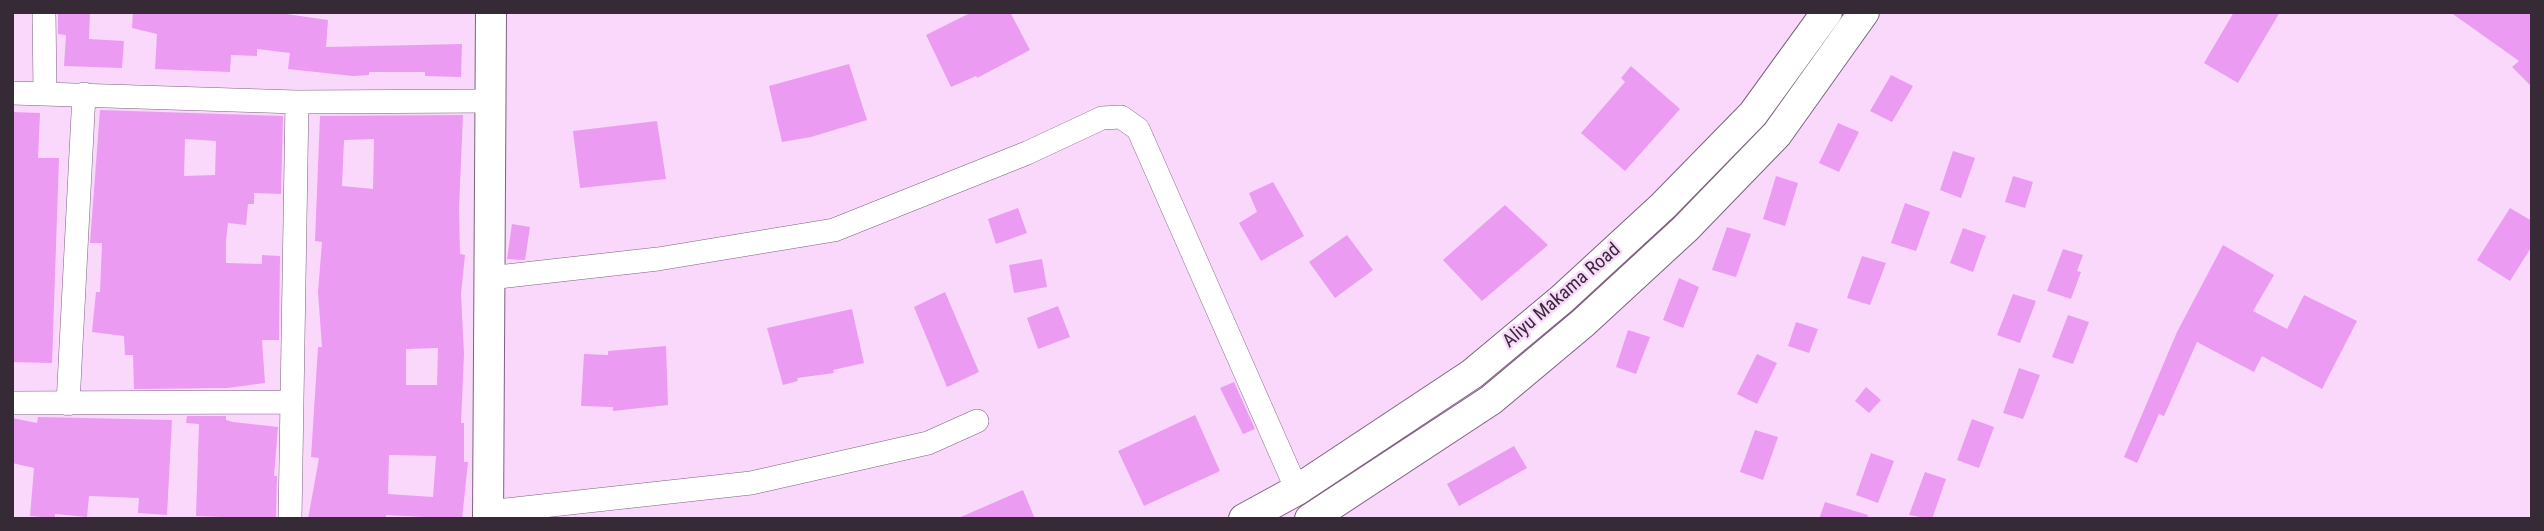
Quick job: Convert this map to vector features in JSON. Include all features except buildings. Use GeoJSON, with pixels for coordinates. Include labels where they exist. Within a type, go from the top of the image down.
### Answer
{"type":"FeatureCollection","features":[{"type":"Feature","properties":{"kind":"street"},"geometry":{"type":"LineString","coordinates":[[44,12],[45,93]]}},
{"type":"Feature","properties":{"kind":"street"},"geometry":{"type":"LineString","coordinates":[[491,12],[488,515],[751,483],[928,443],[977,421]]}},
{"type":"Feature","properties":{"kind":"street","name":"Aliyu Makama Road"},"geometry":{"type":"LineString","coordinates":[[1244,519],[1297,490],[1472,374],[1562,299],[1663,206],[1753,114],[1827,12]]}},
{"type":"Feature","properties":{"kind":"street","name":"Aliyu Makama Road"},"geometry":{"type":"LineString","coordinates":[[1310,519],[1491,400],[1593,313],[1685,229],[1777,134],[1864,12]]}},
{"type":"Feature","properties":{"kind":"street"},"geometry":{"type":"LineString","coordinates":[[12,93],[297,102],[490,101]]}},
{"type":"Feature","properties":{"kind":"street"},"geometry":{"type":"LineString","coordinates":[[68,404],[85,94]]}},
{"type":"Feature","properties":{"kind":"street"},"geometry":{"type":"LineString","coordinates":[[290,519],[297,102]]}},
{"type":"Feature","properties":{"kind":"street"},"geometry":{"type":"LineString","coordinates":[[489,278],[658,259],[834,230],[1027,153],[1102,118],[1121,117],[1138,129],[1297,490]]}},
{"type":"Feature","properties":{"kind":"street"},"geometry":{"type":"LineString","coordinates":[[12,403],[292,402]]}}]}
